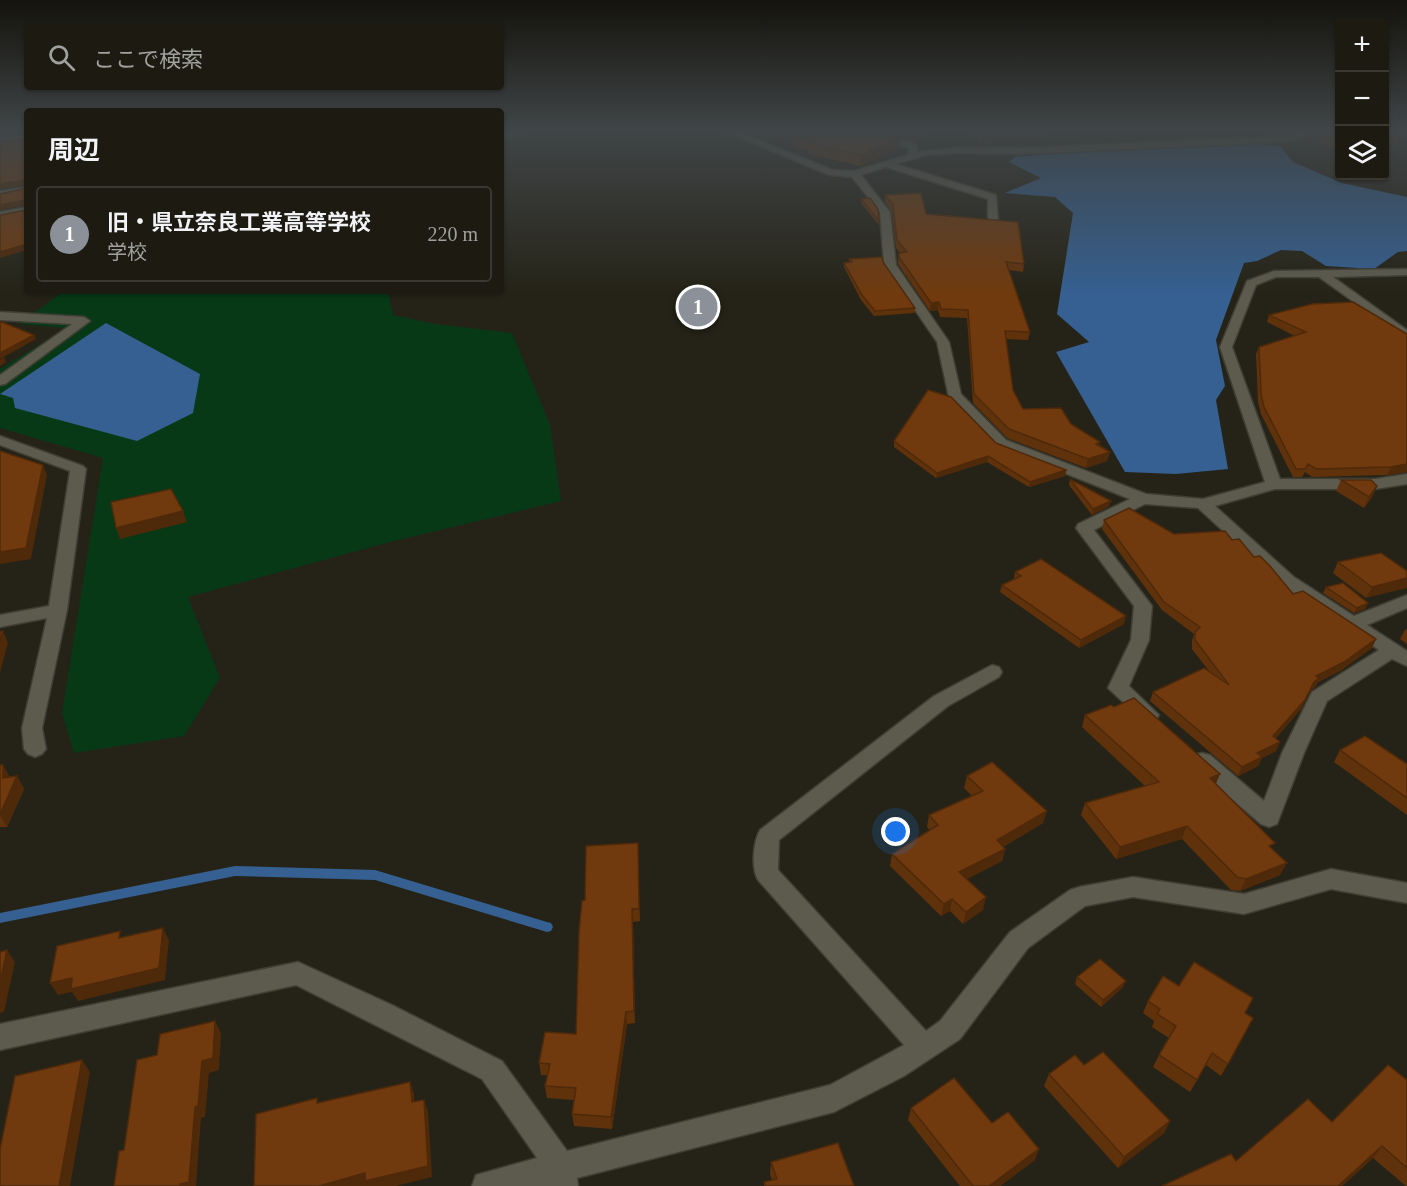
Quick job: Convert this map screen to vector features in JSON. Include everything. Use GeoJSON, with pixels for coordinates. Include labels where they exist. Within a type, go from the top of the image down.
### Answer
{"type":"FeatureCollection","features":[{"type":"Feature","properties":{"kind":"street"},"geometry":{"type":"LineString","coordinates":[[863,184],[885,212],[890,265],[943,342],[954,395],[1001,443],[1143,499],[1203,504],[1274,484],[1375,484],[1407,480]]}},
{"type":"Feature","properties":{"kind":"street"},"geometry":{"type":"LineString","coordinates":[[946,184],[993,197],[993,219]]}},
{"type":"Feature","properties":{"kind":"street"},"geometry":{"type":"LineString","coordinates":[[0,194],[24,190]]}},
{"type":"Feature","properties":{"kind":"street"},"geometry":{"type":"LineString","coordinates":[[0,215],[24,211]]}},
{"type":"Feature","properties":{"kind":"street"},"geometry":{"type":"LineString","coordinates":[[1274,484],[1226,347],[1251,283],[1274,274],[1407,272]]}},
{"type":"Feature","properties":{"kind":"street"},"geometry":{"type":"LineString","coordinates":[[1321,273],[1407,336]]}},
{"type":"Feature","properties":{"kind":"street"},"geometry":{"type":"LineString","coordinates":[[0,316],[84,321],[0,381]]}},
{"type":"Feature","properties":{"kind":"street"},"geometry":{"type":"LineString","coordinates":[[1393,326],[1407,325]]}},
{"type":"Feature","properties":{"kind":"street"},"geometry":{"type":"LineString","coordinates":[[0,440],[78,469],[57,610],[32,728],[35,749]]}},
{"type":"Feature","properties":{"kind":"street"},"geometry":{"type":"LineString","coordinates":[[1143,499],[1084,528],[1143,606],[1140,640],[1118,688],[1162,726]]}},
{"type":"Feature","properties":{"kind":"street"},"geometry":{"type":"LineString","coordinates":[[1189,749],[1269,818],[1293,753],[1319,697],[1400,655],[1288,581],[1203,504]]}},
{"type":"Feature","properties":{"kind":"street"},"geometry":{"type":"LineString","coordinates":[[1354,623],[1407,600]]}},
{"type":"Feature","properties":{"kind":"street"},"geometry":{"type":"LineString","coordinates":[[0,621],[57,610]]}},
{"type":"Feature","properties":{"kind":"street"},"geometry":{"type":"LineString","coordinates":[[923,1047],[766,873],[768,836],[941,701],[992,672]]}},
{"type":"Feature","properties":{"kind":"street"},"geometry":{"type":"LineString","coordinates":[[487,1186],[562,1176],[834,1098],[894,1067],[950,1030],[1019,940],[1079,897],[1133,887],[1244,904],[1331,879],[1407,893]]}},
{"type":"Feature","properties":{"kind":"street"},"geometry":{"type":"LineString","coordinates":[[0,1037],[298,973],[492,1070],[562,1176]]}},
{"type":"Feature","properties":{"kind":"green space"},"geometry":{"type":"Polygon","coordinates":[[[60,294],[389,294],[393,315],[435,324],[512,333],[550,425],[561,501],[386,543],[188,597],[220,678],[184,736],[74,753],[62,713],[103,458],[0,428],[0,369],[66,328],[19,324],[60,294]]]}},
{"type":"Feature","properties":{"kind":"water"},"geometry":{"type":"Polygon","coordinates":[[[1026,184],[1348,184],[1407,197],[1407,251],[1398,252],[1374,269],[1326,266],[1302,251],[1281,250],[1257,261],[1244,263],[1216,340],[1225,386],[1216,400],[1228,469],[1176,474],[1125,472],[1056,352],[1089,342],[1057,314],[1073,213],[1055,197],[1005,193],[1026,184]]]}},
{"type":"Feature","properties":{"kind":"water"},"geometry":{"type":"Polygon","coordinates":[[[106,323],[200,374],[193,413],[137,441],[15,408],[13,398],[0,394],[106,323]]]}},
{"type":"Feature","properties":{"kind":"building"},"geometry":{"type":"Polygon","coordinates":[[[24,189],[24,200],[0,205],[0,194],[24,189]]]}},
{"type":"Feature","properties":{"kind":"building"},"geometry":{"type":"Polygon","coordinates":[[[921,193],[926,214],[1018,222],[1024,264],[1006,262],[1030,332],[1005,331],[1013,390],[1023,409],[1061,408],[1071,424],[1100,442],[1096,444],[1110,452],[1088,459],[1009,429],[974,394],[968,310],[941,309],[939,302],[931,303],[899,257],[899,253],[907,252],[897,240],[893,205],[885,195],[921,193]]]}},
{"type":"Feature","properties":{"kind":"building"},"geometry":{"type":"Polygon","coordinates":[[[870,198],[878,209],[879,221],[861,199],[870,198]]]}},
{"type":"Feature","properties":{"kind":"building"},"geometry":{"type":"Polygon","coordinates":[[[24,210],[24,245],[0,252],[0,215],[24,210]]]}},
{"type":"Feature","properties":{"kind":"building"},"geometry":{"type":"Polygon","coordinates":[[[882,257],[883,262],[915,308],[875,311],[862,295],[844,263],[852,262],[849,259],[882,257]]]}},
{"type":"Feature","properties":{"kind":"building"},"geometry":{"type":"Polygon","coordinates":[[[1353,302],[1407,334],[1407,464],[1391,467],[1316,469],[1308,464],[1305,469],[1296,469],[1264,407],[1261,394],[1259,347],[1306,332],[1269,315],[1312,304],[1353,302]]]}},
{"type":"Feature","properties":{"kind":"building"},"geometry":{"type":"Polygon","coordinates":[[[0,322],[2,322],[34,335],[0,353],[0,322]]]}},
{"type":"Feature","properties":{"kind":"building"},"geometry":{"type":"Polygon","coordinates":[[[928,390],[951,397],[996,443],[1066,470],[1030,482],[988,456],[937,473],[894,441],[928,390]]]}},
{"type":"Feature","properties":{"kind":"building"},"geometry":{"type":"Polygon","coordinates":[[[0,451],[43,465],[26,548],[0,552],[0,451]]]}},
{"type":"Feature","properties":{"kind":"building"},"geometry":{"type":"Polygon","coordinates":[[[1070,479],[1111,501],[1093,509],[1070,479]]]}},
{"type":"Feature","properties":{"kind":"building"},"geometry":{"type":"Polygon","coordinates":[[[1341,480],[1371,480],[1377,486],[1369,497],[1341,480]]]}},
{"type":"Feature","properties":{"kind":"building"},"geometry":{"type":"Polygon","coordinates":[[[171,489],[183,511],[116,528],[111,502],[171,489]]]}},
{"type":"Feature","properties":{"kind":"building"},"geometry":{"type":"Polygon","coordinates":[[[1129,508],[1174,534],[1225,531],[1232,540],[1239,539],[1254,557],[1260,556],[1293,594],[1303,591],[1376,639],[1344,662],[1316,676],[1319,678],[1314,682],[1305,700],[1273,736],[1280,742],[1257,753],[1262,757],[1242,767],[1153,692],[1204,668],[1229,685],[1195,640],[1195,632],[1200,627],[1164,602],[1104,520],[1129,508]]]}},
{"type":"Feature","properties":{"kind":"building"},"geometry":{"type":"Polygon","coordinates":[[[1381,553],[1407,571],[1407,578],[1372,587],[1338,562],[1381,553]]]}},
{"type":"Feature","properties":{"kind":"building"},"geometry":{"type":"Polygon","coordinates":[[[1041,559],[1126,616],[1081,640],[1002,585],[1021,576],[1015,572],[1041,559]]]}},
{"type":"Feature","properties":{"kind":"building"},"geometry":{"type":"Polygon","coordinates":[[[1343,583],[1368,603],[1357,608],[1326,587],[1343,583]]]}},
{"type":"Feature","properties":{"kind":"building"},"geometry":{"type":"Polygon","coordinates":[[[1134,698],[1220,774],[1210,778],[1275,843],[1269,846],[1287,863],[1246,879],[1237,877],[1187,826],[1120,847],[1085,803],[1159,782],[1085,715],[1111,705],[1114,707],[1134,698]]]}},
{"type":"Feature","properties":{"kind":"building"},"geometry":{"type":"Polygon","coordinates":[[[1365,736],[1407,764],[1407,798],[1340,750],[1365,736]]]}},
{"type":"Feature","properties":{"kind":"building"},"geometry":{"type":"Polygon","coordinates":[[[992,762],[1047,811],[997,840],[1005,849],[959,872],[986,897],[966,912],[952,899],[944,904],[892,854],[938,825],[929,815],[983,791],[967,776],[992,762]]]}},
{"type":"Feature","properties":{"kind":"building"},"geometry":{"type":"Polygon","coordinates":[[[0,765],[3,765],[3,778],[17,776],[0,814],[0,765]]]}},
{"type":"Feature","properties":{"kind":"building"},"geometry":{"type":"Polygon","coordinates":[[[638,843],[639,909],[632,909],[634,1011],[626,1012],[611,1117],[572,1114],[576,1088],[545,1086],[550,1064],[539,1063],[545,1032],[576,1034],[579,931],[582,901],[585,900],[586,846],[638,843]]]}},
{"type":"Feature","properties":{"kind":"building"},"geometry":{"type":"Polygon","coordinates":[[[163,928],[159,968],[71,989],[72,978],[50,983],[57,946],[120,931],[119,938],[163,928]]]}},
{"type":"Feature","properties":{"kind":"building"},"geometry":{"type":"Polygon","coordinates":[[[7,950],[0,982],[0,952],[7,950]]]}},
{"type":"Feature","properties":{"kind":"building"},"geometry":{"type":"Polygon","coordinates":[[[1100,959],[1126,981],[1103,1000],[1077,977],[1100,959]]]}},
{"type":"Feature","properties":{"kind":"building"},"geometry":{"type":"Polygon","coordinates":[[[1194,962],[1253,998],[1245,1013],[1253,1018],[1228,1064],[1212,1053],[1197,1080],[1159,1055],[1176,1026],[1157,1014],[1160,1009],[1148,1001],[1163,976],[1179,986],[1194,962]]]}},
{"type":"Feature","properties":{"kind":"building"},"geometry":{"type":"Polygon","coordinates":[[[215,1021],[213,1058],[202,1061],[198,1106],[195,1107],[189,1182],[180,1184],[180,1186],[114,1186],[119,1151],[124,1150],[137,1060],[157,1055],[160,1034],[215,1021]]]}},
{"type":"Feature","properties":{"kind":"building"},"geometry":{"type":"Polygon","coordinates":[[[1103,1052],[1170,1121],[1124,1157],[1049,1074],[1075,1055],[1084,1065],[1103,1052]]]}},
{"type":"Feature","properties":{"kind":"building"},"geometry":{"type":"Polygon","coordinates":[[[82,1060],[59,1186],[0,1186],[0,1149],[15,1076],[82,1060]]]}},
{"type":"Feature","properties":{"kind":"building"},"geometry":{"type":"Polygon","coordinates":[[[1388,1065],[1407,1080],[1407,1168],[1382,1146],[1338,1186],[1162,1186],[1231,1154],[1236,1161],[1308,1099],[1332,1122],[1388,1065]]]}},
{"type":"Feature","properties":{"kind":"building"},"geometry":{"type":"Polygon","coordinates":[[[954,1078],[992,1123],[1008,1112],[1039,1149],[989,1186],[973,1186],[911,1108],[954,1078]]]}},
{"type":"Feature","properties":{"kind":"building"},"geometry":{"type":"Polygon","coordinates":[[[410,1082],[412,1102],[424,1100],[428,1166],[365,1181],[365,1173],[319,1186],[254,1186],[256,1114],[317,1098],[317,1103],[410,1082]]]}},
{"type":"Feature","properties":{"kind":"building"},"geometry":{"type":"Polygon","coordinates":[[[838,1143],[854,1186],[766,1186],[764,1182],[777,1179],[771,1162],[838,1143]]]}},
{"type":"Feature","properties":{"kind":"waterway"},"geometry":{"type":"LineString","coordinates":[[0,918],[235,871],[375,875],[547,927]]}},
{"type":"Feature","properties":{"kind":"place","name":"旧・県立奈良工業高等学校"},"geometry":{"type":"Point","coordinates":[698,307]}}]}
